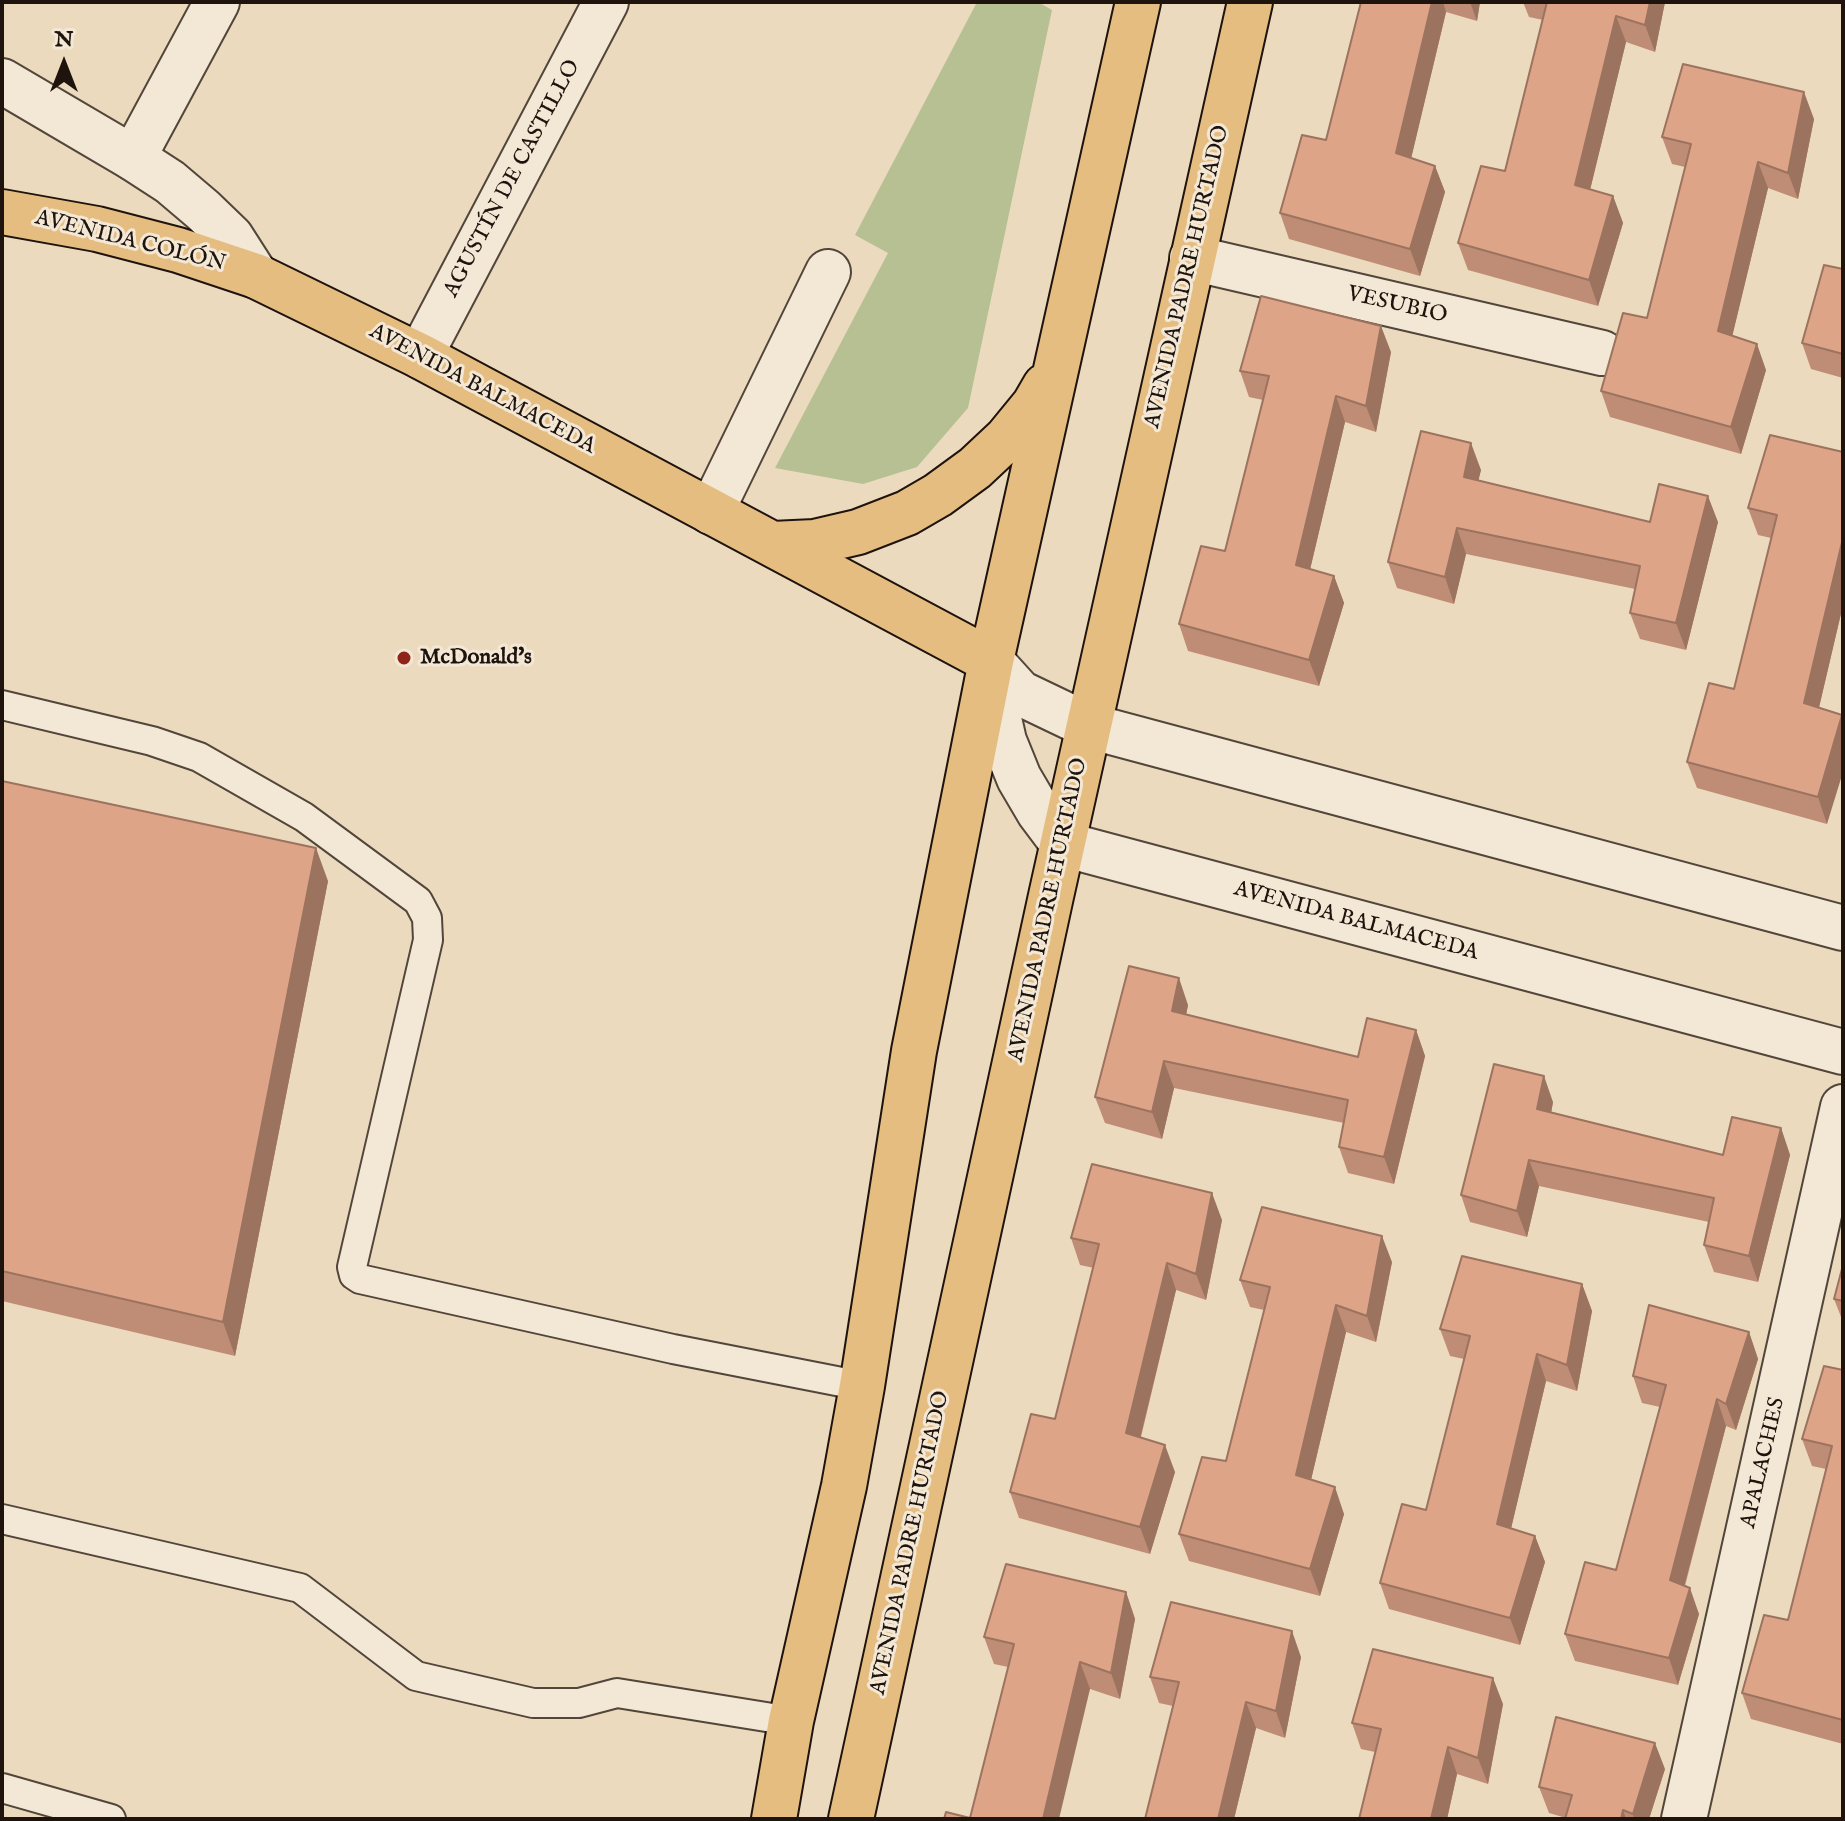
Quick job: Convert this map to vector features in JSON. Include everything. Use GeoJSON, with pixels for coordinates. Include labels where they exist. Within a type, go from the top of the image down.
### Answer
{"type":"FeatureCollection","features":[{"type":"Feature","properties":{"kind":"main road"},"geometry":{"type":"LineString","coordinates":[[774,1819],[791,1721],[844,1486],[914,1051],[991,661],[1138,2]]}},
{"type":"Feature","properties":{"kind":"main road","name":"AVENIDA PADRE HURTADO"},"geometry":{"type":"LineString","coordinates":[[851,1819],[1250,2]]}},
{"type":"Feature","properties":{"kind":"main road","name":"AVENIDA COLÓN"},"geometry":{"type":"LineString","coordinates":[[6,210],[178,250],[256,276]]}},
{"type":"Feature","properties":{"kind":"main road","name":"AVENIDA BALMACEDA"},"geometry":{"type":"LineString","coordinates":[[256,276],[420,356],[991,661]]}},
{"type":"Feature","properties":{"kind":"main road"},"geometry":{"type":"LineString","coordinates":[[772,544],[815,542],[858,532],[907,513],[938,495],[975,468],[1007,438],[1034,405],[1057,367]]}},
{"type":"Feature","properties":{"kind":"street"},"geometry":{"type":"LineString","coordinates":[[133,158],[217,2]]}},
{"type":"Feature","properties":{"kind":"street","name":"AGUSTÍN DE CASTILLO"},"geometry":{"type":"LineString","coordinates":[[420,356],[606,2]]}},
{"type":"Feature","properties":{"kind":"street"},"geometry":{"type":"LineString","coordinates":[[2,81],[170,182],[231,237],[256,276]]}},
{"type":"Feature","properties":{"kind":"street","name":"VESUBIO"},"geometry":{"type":"LineString","coordinates":[[1192,258],[1602,353]]}},
{"type":"Feature","properties":{"kind":"street"},"geometry":{"type":"LineString","coordinates":[[711,512],[828,272]]}},
{"type":"Feature","properties":{"kind":"street"},"geometry":{"type":"LineString","coordinates":[[991,661],[995,701],[1004,741],[1019,778],[1063,844]]}},
{"type":"Feature","properties":{"kind":"street","name":"AVENIDA BALMACEDA"},"geometry":{"type":"LineString","coordinates":[[991,661],[1020,693],[1089,726],[1843,928]]}},
{"type":"Feature","properties":{"kind":"street","name":"AVENIDA BALMACEDA"},"geometry":{"type":"LineString","coordinates":[[1063,844],[1843,1052]]}},
{"type":"Feature","properties":{"kind":"street","name":"APALACHES"},"geometry":{"type":"LineString","coordinates":[[1684,1819],[1843,1107]]}},
{"type":"Feature","properties":{"kind":"lane"},"geometry":{"type":"LineString","coordinates":[[2,705],[152,741],[199,757],[304,817],[418,901],[427,918],[428,940],[355,1253],[354,1275],[360,1279],[657,1346],[862,1386]]}},
{"type":"Feature","properties":{"kind":"lane"},"geometry":{"type":"LineString","coordinates":[[2,1519],[300,1588],[416,1676],[533,1703],[579,1703],[617,1693],[791,1721]]}},
{"type":"Feature","properties":{"kind":"lane"},"geometry":{"type":"LineString","coordinates":[[2,1788],[111,1819]]}},
{"type":"Feature","properties":{"kind":"green space"},"geometry":{"type":"Polygon","coordinates":[[[977,2],[1038,2],[1052,10],[968,408],[917,467],[863,484],[775,468],[888,253],[855,235],[977,2]]]}},
{"type":"Feature","properties":{"kind":"building"},"geometry":{"type":"Polygon","coordinates":[[[1361,2],[1432,2],[1396,153],[1435,166],[1410,249],[1280,213],[1302,135],[1326,140],[1361,2]]]}},
{"type":"Feature","properties":{"kind":"building"},"geometry":{"type":"Polygon","coordinates":[[[1547,2],[1650,2],[1645,25],[1616,16],[1575,185],[1613,196],[1589,280],[1458,243],[1481,166],[1505,171],[1547,2]]]}},
{"type":"Feature","properties":{"kind":"building"},"geometry":{"type":"Polygon","coordinates":[[[1683,64],[1804,92],[1788,173],[1758,162],[1718,331],[1757,344],[1731,427],[1601,391],[1623,313],[1647,318],[1691,144],[1662,137],[1683,64]]]}},
{"type":"Feature","properties":{"kind":"building"},"geometry":{"type":"Polygon","coordinates":[[[1824,265],[1843,269],[1843,354],[1802,343],[1824,265]]]}},
{"type":"Feature","properties":{"kind":"building"},"geometry":{"type":"Polygon","coordinates":[[[1261,296],[1381,326],[1366,406],[1336,396],[1296,565],[1334,576],[1309,660],[1179,624],[1201,546],[1225,551],[1269,376],[1240,371],[1261,296]]]}},
{"type":"Feature","properties":{"kind":"building"},"geometry":{"type":"Polygon","coordinates":[[[1421,431],[1471,443],[1464,477],[1650,522],[1659,484],[1708,496],[1676,623],[1630,613],[1640,566],[1457,528],[1445,577],[1388,562],[1421,431]]]}},
{"type":"Feature","properties":{"kind":"building"},"geometry":{"type":"Polygon","coordinates":[[[1770,435],[1843,452],[1843,538],[1804,703],[1842,715],[1818,797],[1687,762],[1709,683],[1734,689],[1777,515],[1748,508],[1770,435]]]}},
{"type":"Feature","properties":{"kind":"building"},"geometry":{"type":"Polygon","coordinates":[[[2,781],[316,848],[223,1322],[2,1271],[2,781]]]}},
{"type":"Feature","properties":{"kind":"building"},"geometry":{"type":"Polygon","coordinates":[[[1129,966],[1179,978],[1172,1011],[1358,1057],[1367,1018],[1416,1030],[1384,1157],[1339,1147],[1348,1100],[1164,1061],[1152,1112],[1095,1097],[1129,966]]]}},
{"type":"Feature","properties":{"kind":"building"},"geometry":{"type":"Polygon","coordinates":[[[1494,1064],[1544,1076],[1537,1109],[1723,1155],[1732,1117],[1781,1128],[1749,1256],[1704,1245],[1714,1198],[1529,1160],[1517,1211],[1461,1195],[1494,1064]]]}},
{"type":"Feature","properties":{"kind":"building"},"geometry":{"type":"Polygon","coordinates":[[[1092,1164],[1212,1193],[1196,1274],[1167,1263],[1126,1433],[1165,1445],[1140,1527],[1010,1492],[1031,1414],[1055,1419],[1099,1244],[1071,1238],[1092,1164]]]}},
{"type":"Feature","properties":{"kind":"building"},"geometry":{"type":"Polygon","coordinates":[[[1262,1207],[1382,1236],[1367,1316],[1336,1305],[1296,1475],[1335,1487],[1310,1569],[1179,1534],[1202,1457],[1226,1461],[1270,1287],[1240,1280],[1262,1207]]]}},
{"type":"Feature","properties":{"kind":"building"},"geometry":{"type":"Polygon","coordinates":[[[1462,1256],[1582,1284],[1567,1365],[1537,1354],[1497,1524],[1535,1536],[1510,1618],[1380,1583],[1402,1504],[1426,1510],[1470,1336],[1440,1329],[1462,1256]]]}},
{"type":"Feature","properties":{"kind":"building"},"geometry":{"type":"Polygon","coordinates":[[[1843,1265],[1843,1301],[1834,1299],[1843,1265]]]}},
{"type":"Feature","properties":{"kind":"building"},"geometry":{"type":"Polygon","coordinates":[[[1649,1305],[1749,1332],[1726,1404],[1717,1399],[1670,1580],[1690,1588],[1669,1658],[1565,1634],[1585,1562],[1616,1570],[1666,1385],[1633,1376],[1649,1305]]]}},
{"type":"Feature","properties":{"kind":"building"},"geometry":{"type":"Polygon","coordinates":[[[1824,1366],[1843,1370],[1843,1720],[1742,1693],[1764,1615],[1788,1620],[1832,1446],[1802,1439],[1824,1366]]]}},
{"type":"Feature","properties":{"kind":"building"},"geometry":{"type":"Polygon","coordinates":[[[1006,1564],[1126,1592],[1111,1673],[1080,1662],[1043,1819],[944,1819],[946,1812],[970,1818],[1014,1644],[984,1637],[1006,1564]]]}},
{"type":"Feature","properties":{"kind":"building"},"geometry":{"type":"Polygon","coordinates":[[[1171,1602],[1292,1631],[1276,1711],[1246,1702],[1218,1819],[1145,1819],[1179,1682],[1150,1677],[1171,1602]]]}},
{"type":"Feature","properties":{"kind":"building"},"geometry":{"type":"Polygon","coordinates":[[[1373,1649],[1493,1678],[1478,1758],[1448,1747],[1431,1819],[1359,1819],[1381,1729],[1352,1723],[1373,1649]]]}},
{"type":"Feature","properties":{"kind":"building"},"geometry":{"type":"Polygon","coordinates":[[[1556,1717],[1655,1743],[1633,1814],[1623,1810],[1621,1819],[1565,1819],[1572,1795],[1539,1787],[1556,1717]]]}},
{"type":"Feature","properties":{"kind":"place","name":"McDonald's"},"geometry":{"type":"Point","coordinates":[404,658]}}]}
